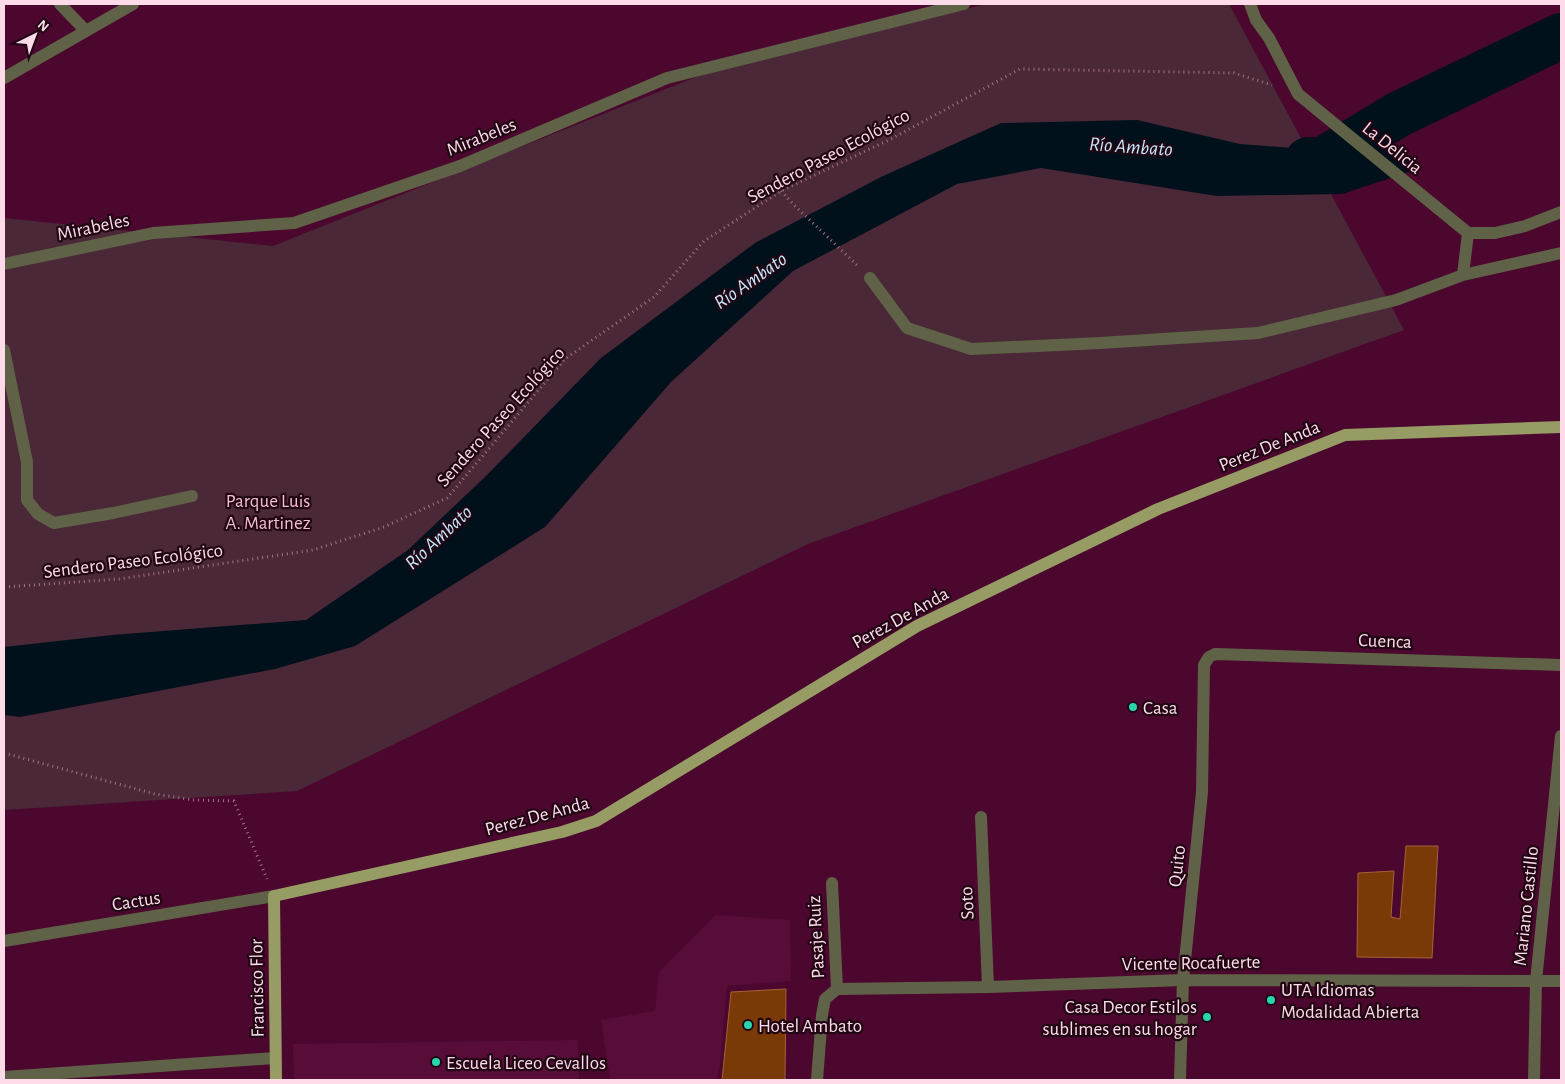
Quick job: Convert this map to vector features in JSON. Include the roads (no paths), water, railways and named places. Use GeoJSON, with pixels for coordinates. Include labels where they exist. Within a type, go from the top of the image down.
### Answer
{"type":"FeatureCollection","features":[{"type":"Feature","properties":{"kind":"main road","name":"Perez De Anda"},"geometry":{"type":"LineString","coordinates":[[274,896],[562,832],[596,821],[917,626],[1158,509],[1345,435],[1561,427]]}},
{"type":"Feature","properties":{"kind":"main road","name":"Francisco Flor"},"geometry":{"type":"LineString","coordinates":[[274,896],[276,1080]]}},
{"type":"Feature","properties":{"kind":"street"},"geometry":{"type":"LineString","coordinates":[[60,4],[86,30]]}},
{"type":"Feature","properties":{"kind":"street"},"geometry":{"type":"LineString","coordinates":[[4,78],[133,4]]}},
{"type":"Feature","properties":{"kind":"street","name":"Mirabeles"},"geometry":{"type":"LineString","coordinates":[[4,264],[153,233],[294,222],[460,166],[667,78],[964,4]]}},
{"type":"Feature","properties":{"kind":"street","name":"La Delicia"},"geometry":{"type":"LineString","coordinates":[[1250,4],[1256,20],[1269,38],[1298,94],[1468,234]]}},
{"type":"Feature","properties":{"kind":"street"},"geometry":{"type":"LineString","coordinates":[[1463,276],[1468,234],[1495,233],[1525,226],[1561,212]]}},
{"type":"Feature","properties":{"kind":"street"},"geometry":{"type":"LineString","coordinates":[[870,278],[907,328],[971,349],[1258,333],[1396,300],[1463,276],[1561,253]]}},
{"type":"Feature","properties":{"kind":"street"},"geometry":{"type":"LineString","coordinates":[[4,350],[27,462],[27,500],[38,514],[54,523],[113,513],[192,496]]}},
{"type":"Feature","properties":{"kind":"street","name":"Cuenca"},"geometry":{"type":"LineString","coordinates":[[1209,657],[1215,654],[1561,665]]}},
{"type":"Feature","properties":{"kind":"street","name":"Quito"},"geometry":{"type":"LineString","coordinates":[[1180,1080],[1183,980],[1202,792],[1204,665],[1209,657]]}},
{"type":"Feature","properties":{"kind":"street","name":"Mariano Castillo"},"geometry":{"type":"LineString","coordinates":[[1534,1080],[1536,981],[1561,736]]}},
{"type":"Feature","properties":{"kind":"street","name":"Soto"},"geometry":{"type":"LineString","coordinates":[[981,817],[988,987]]}},
{"type":"Feature","properties":{"kind":"street","name":"Pasaje Ruiz"},"geometry":{"type":"LineString","coordinates":[[832,883],[836,989]]}},
{"type":"Feature","properties":{"kind":"street","name":"Cactus"},"geometry":{"type":"LineString","coordinates":[[4,941],[274,896]]}},
{"type":"Feature","properties":{"kind":"street","name":"Vicente Rocafuerte"},"geometry":{"type":"LineString","coordinates":[[836,989],[988,987],[1183,980],[1561,981]]}},
{"type":"Feature","properties":{"kind":"street"},"geometry":{"type":"LineString","coordinates":[[817,1080],[825,1000],[836,989]]}},
{"type":"Feature","properties":{"kind":"street"},"geometry":{"type":"LineString","coordinates":[[4,1077],[275,1058]]}},
{"type":"Feature","properties":{"kind":"water"},"geometry":{"type":"Polygon","coordinates":[[[1137,120],[1240,144],[1320,150],[1355,130],[1421,168],[1342,194],[1217,196],[1041,168],[957,184],[793,271],[671,382],[545,527],[355,646],[275,669],[20,717],[4,715],[4,647],[112,635],[306,620],[408,550],[487,475],[601,358],[755,243],[883,176],[1001,123],[1137,120]]]}},
{"type":"Feature","properties":{"kind":"waterway","name":"Río Ambato"},"geometry":{"type":"LineString","coordinates":[[1308,160],[1321,161],[1399,114],[1561,36]]}},
{"type":"Feature","properties":{"kind":"place","name":"Casa"},"geometry":{"type":"Point","coordinates":[1133,707]}},
{"type":"Feature","properties":{"kind":"place","name":"UTA Idiomas Modalidad Abierta"},"geometry":{"type":"Point","coordinates":[1271,1000]}},
{"type":"Feature","properties":{"kind":"place","name":"Casa Decor Estilos sublimes en su hogar"},"geometry":{"type":"Point","coordinates":[1207,1017]}},
{"type":"Feature","properties":{"kind":"place","name":"Hotel Ambato"},"geometry":{"type":"Point","coordinates":[748,1025]}},
{"type":"Feature","properties":{"kind":"place","name":"Escuela Liceo Cevallos"},"geometry":{"type":"Point","coordinates":[436,1062]}},
{"type":"Feature","properties":{"kind":"park label","name":"Parque Luis A. Martinez"},"geometry":{"type":"Point","coordinates":[268,511]}}]}
